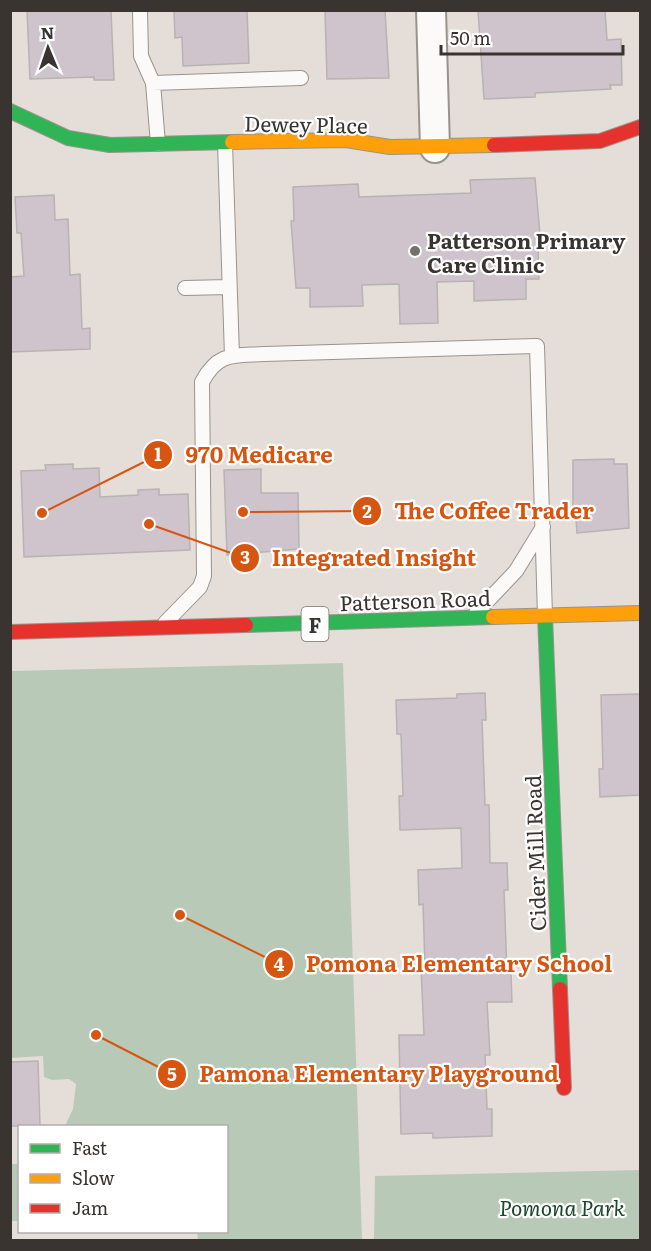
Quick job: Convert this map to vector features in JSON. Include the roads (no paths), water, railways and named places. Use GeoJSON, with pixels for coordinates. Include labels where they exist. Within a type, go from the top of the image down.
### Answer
{"type":"FeatureCollection","features":[{"type":"Feature","properties":{"kind":"street"},"geometry":{"type":"LineString","coordinates":[[431,10],[435,148]]}},
{"type":"Feature","properties":{"kind":"street","name":"Dewey Place"},"geometry":{"type":"LineString","coordinates":[[10,111],[68,138],[88,142],[158,144],[346,140],[390,147],[435,148],[600,141],[640,127]]}},
{"type":"Feature","properties":{"kind":"street","name":"Patterson Road"},"geometry":{"type":"LineString","coordinates":[[10,632],[640,613]]}},
{"type":"Feature","properties":{"kind":"street","name":"Cider Mill Road"},"geometry":{"type":"LineString","coordinates":[[545,616],[564,1088]]}},
{"type":"Feature","properties":{"kind":"lane"},"geometry":{"type":"LineString","coordinates":[[140,10],[141,56],[153,83],[158,144]]}},
{"type":"Feature","properties":{"kind":"lane"},"geometry":{"type":"LineString","coordinates":[[153,83],[301,78]]}},
{"type":"Feature","properties":{"kind":"lane"},"geometry":{"type":"LineString","coordinates":[[225,143],[232,356]]}},
{"type":"Feature","properties":{"kind":"lane"},"geometry":{"type":"LineString","coordinates":[[185,288],[229,287]]}},
{"type":"Feature","properties":{"kind":"lane"},"geometry":{"type":"LineString","coordinates":[[160,629],[200,587],[204,576],[202,382],[210,367],[220,359],[232,356],[537,346],[545,616]]}},
{"type":"Feature","properties":{"kind":"lane"},"geometry":{"type":"LineString","coordinates":[[471,618],[516,571],[543,527]]}},
{"type":"Feature","properties":{"kind":"place","name":"Patterson Primary Care Clinic"},"geometry":{"type":"Point","coordinates":[415,251]}},
{"type":"Feature","properties":{"kind":"place","name":"The Coffee Trader"},"geometry":{"type":"Point","coordinates":[243,512]}},
{"type":"Feature","properties":{"kind":"place","name":"970 Medicare"},"geometry":{"type":"Point","coordinates":[42,513]}},
{"type":"Feature","properties":{"kind":"place","name":"Integrated Insight"},"geometry":{"type":"Point","coordinates":[149,524]}},
{"type":"Feature","properties":{"kind":"place","name":"Pomona Elementary School"},"geometry":{"type":"Point","coordinates":[180,915]}},
{"type":"Feature","properties":{"kind":"place","name":"Pamona Elementary Playground"},"geometry":{"type":"Point","coordinates":[96,1035]}},
{"type":"Feature","properties":{"kind":"park label","name":"Pomona Park"},"geometry":{"type":"Point","coordinates":[562,1206]}}]}
